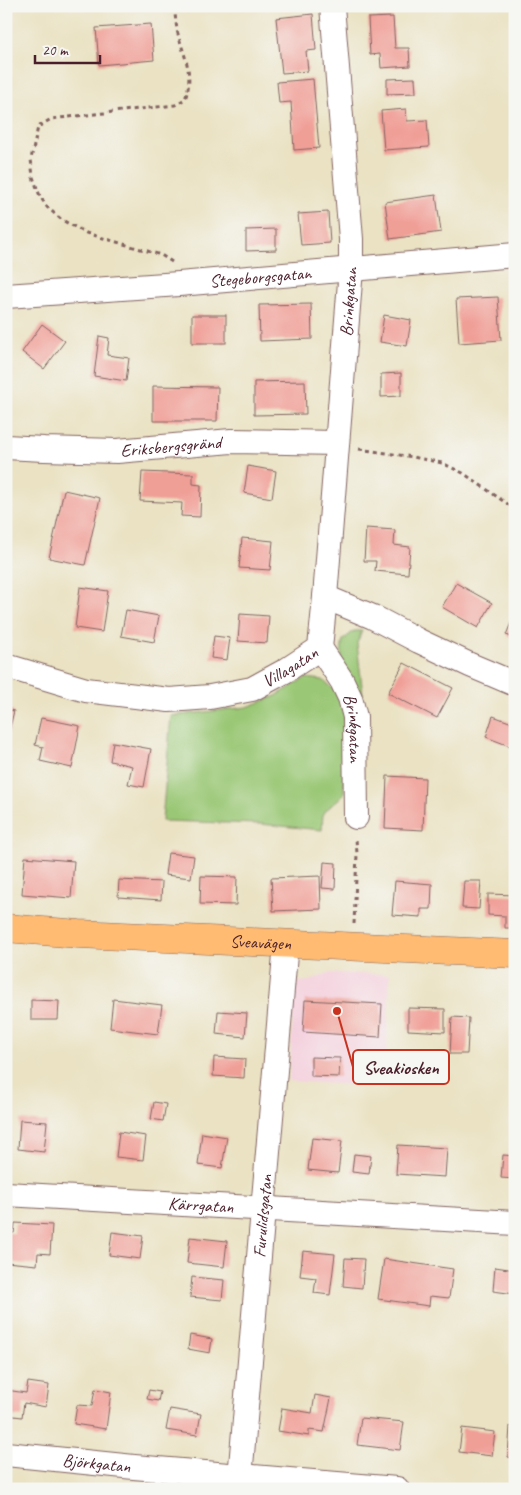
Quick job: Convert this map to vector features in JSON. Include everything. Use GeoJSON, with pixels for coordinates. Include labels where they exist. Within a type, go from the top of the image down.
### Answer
{"type":"FeatureCollection","features":[{"type":"Feature","properties":{"kind":"main road","name":"Sveavägen"},"geometry":{"type":"LineString","coordinates":[[6,928],[79,934],[515,954]]}},
{"type":"Feature","properties":{"kind":"street","name":"Brinkgatan"},"geometry":{"type":"LineString","coordinates":[[325,597],[351,269],[332,6]]}},
{"type":"Feature","properties":{"kind":"street","name":"Stegeborgsgatan"},"geometry":{"type":"LineString","coordinates":[[6,296],[179,284],[515,255]]}},
{"type":"Feature","properties":{"kind":"street","name":"Eriksbergsgränd"},"geometry":{"type":"LineString","coordinates":[[6,447],[117,451],[232,441],[336,445]]}},
{"type":"Feature","properties":{"kind":"street","name":"Villagatan"},"geometry":{"type":"LineString","coordinates":[[6,666],[86,690],[169,700],[210,697],[252,689],[285,671],[320,648],[325,597]]}},
{"type":"Feature","properties":{"kind":"street"},"geometry":{"type":"LineString","coordinates":[[325,597],[374,616],[462,661],[515,684]]}},
{"type":"Feature","properties":{"kind":"street","name":"Brinkgatan"},"geometry":{"type":"LineString","coordinates":[[320,648],[342,681],[350,698],[355,717],[356,817]]}},
{"type":"Feature","properties":{"kind":"street","name":"Furulidsgatan"},"geometry":{"type":"LineString","coordinates":[[240,1482],[286,943]]}},
{"type":"Feature","properties":{"kind":"street","name":"Kärrgatan"},"geometry":{"type":"LineString","coordinates":[[6,1194],[515,1223]]}},
{"type":"Feature","properties":{"kind":"street","name":"Björkgatan"},"geometry":{"type":"LineString","coordinates":[[6,1454],[134,1467],[240,1482],[397,1489]]}},
{"type":"Feature","properties":{"kind":"path"},"geometry":{"type":"LineString","coordinates":[[174,6],[190,76],[185,99],[175,105],[52,119],[38,128],[31,159],[33,177],[40,196],[47,207],[62,220],[86,233],[162,255],[175,266],[179,284]]}},
{"type":"Feature","properties":{"kind":"path"},"geometry":{"type":"LineString","coordinates":[[336,445],[442,463],[463,473],[509,505],[515,506]]}},
{"type":"Feature","properties":{"kind":"path"},"geometry":{"type":"LineString","coordinates":[[353,946],[357,854],[356,817]]}},
{"type":"Feature","properties":{"kind":"shaded area"},"geometry":{"type":"Polygon","coordinates":[[[328,973],[390,974],[385,1087],[289,1081],[295,982],[310,981],[328,973]]]}},
{"type":"Feature","properties":{"kind":"green space"},"geometry":{"type":"Polygon","coordinates":[[[354,631],[362,631],[357,643],[363,695],[344,670],[341,657],[343,640],[354,631]]]}},
{"type":"Feature","properties":{"kind":"green space"},"geometry":{"type":"Polygon","coordinates":[[[305,678],[323,680],[339,694],[345,717],[344,794],[323,813],[322,830],[260,824],[162,821],[171,716],[247,707],[276,696],[305,678]]]}},
{"type":"Feature","properties":{"kind":"building"},"geometry":{"type":"Polygon","coordinates":[[[313,14],[316,50],[306,51],[308,71],[282,73],[276,18],[313,14]]]}},
{"type":"Feature","properties":{"kind":"building"},"geometry":{"type":"Polygon","coordinates":[[[393,17],[395,48],[409,48],[410,66],[381,68],[380,54],[370,55],[368,18],[393,17]]]}},
{"type":"Feature","properties":{"kind":"building"},"geometry":{"type":"Polygon","coordinates":[[[151,24],[154,60],[99,65],[96,28],[151,24]]]}},
{"type":"Feature","properties":{"kind":"building"},"geometry":{"type":"Polygon","coordinates":[[[415,78],[416,93],[387,94],[387,79],[415,78]]]}},
{"type":"Feature","properties":{"kind":"building"},"geometry":{"type":"Polygon","coordinates":[[[313,79],[319,148],[294,150],[291,102],[279,103],[277,82],[313,79]]]}},
{"type":"Feature","properties":{"kind":"building"},"geometry":{"type":"Polygon","coordinates":[[[406,109],[407,121],[427,120],[429,147],[384,150],[381,111],[406,109]]]}},
{"type":"Feature","properties":{"kind":"building"},"geometry":{"type":"Polygon","coordinates":[[[436,195],[441,232],[390,239],[385,202],[436,195]]]}},
{"type":"Feature","properties":{"kind":"building"},"geometry":{"type":"Polygon","coordinates":[[[328,212],[330,243],[301,245],[298,214],[328,212]]]}},
{"type":"Feature","properties":{"kind":"building"},"geometry":{"type":"Polygon","coordinates":[[[276,229],[276,250],[246,251],[246,230],[276,229]]]}},
{"type":"Feature","properties":{"kind":"building"},"geometry":{"type":"Polygon","coordinates":[[[498,297],[501,340],[459,343],[456,299],[498,297]]]}},
{"type":"Feature","properties":{"kind":"building"},"geometry":{"type":"Polygon","coordinates":[[[311,304],[312,339],[260,341],[259,305],[311,304]]]}},
{"type":"Feature","properties":{"kind":"building"},"geometry":{"type":"Polygon","coordinates":[[[192,315],[226,315],[226,343],[192,343],[192,315]]]}},
{"type":"Feature","properties":{"kind":"building"},"geometry":{"type":"Polygon","coordinates":[[[384,315],[411,320],[407,346],[380,342],[384,315]]]}},
{"type":"Feature","properties":{"kind":"building"},"geometry":{"type":"Polygon","coordinates":[[[42,324],[65,341],[44,369],[22,352],[42,324]]]}},
{"type":"Feature","properties":{"kind":"building"},"geometry":{"type":"Polygon","coordinates":[[[99,336],[109,338],[107,355],[129,358],[126,381],[94,376],[99,336]]]}},
{"type":"Feature","properties":{"kind":"building"},"geometry":{"type":"Polygon","coordinates":[[[401,373],[401,396],[381,397],[381,374],[401,373]]]}},
{"type":"Feature","properties":{"kind":"building"},"geometry":{"type":"Polygon","coordinates":[[[305,381],[306,414],[254,415],[254,382],[305,381]]]}},
{"type":"Feature","properties":{"kind":"building"},"geometry":{"type":"Polygon","coordinates":[[[153,386],[218,387],[217,421],[153,421],[153,386]]]}},
{"type":"Feature","properties":{"kind":"building"},"geometry":{"type":"Polygon","coordinates":[[[248,466],[276,471],[272,498],[244,493],[248,466]]]}},
{"type":"Feature","properties":{"kind":"building"},"geometry":{"type":"Polygon","coordinates":[[[142,472],[193,474],[193,484],[201,485],[200,517],[181,516],[182,503],[140,501],[142,472]]]}},
{"type":"Feature","properties":{"kind":"building"},"geometry":{"type":"Polygon","coordinates":[[[64,490],[100,498],[85,565],[49,558],[64,490]]]}},
{"type":"Feature","properties":{"kind":"building"},"geometry":{"type":"Polygon","coordinates":[[[366,528],[395,530],[394,545],[410,547],[408,574],[375,571],[376,561],[364,561],[366,528]]]}},
{"type":"Feature","properties":{"kind":"building"},"geometry":{"type":"Polygon","coordinates":[[[242,538],[273,541],[270,570],[239,568],[242,538]]]}},
{"type":"Feature","properties":{"kind":"building"},"geometry":{"type":"Polygon","coordinates":[[[456,583],[492,603],[478,628],[442,607],[456,583]]]}},
{"type":"Feature","properties":{"kind":"building"},"geometry":{"type":"Polygon","coordinates":[[[80,587],[108,591],[102,632],[75,628],[80,587]]]}},
{"type":"Feature","properties":{"kind":"building"},"geometry":{"type":"Polygon","coordinates":[[[126,610],[159,616],[154,642],[121,636],[126,610]]]}},
{"type":"Feature","properties":{"kind":"building"},"geometry":{"type":"Polygon","coordinates":[[[515,613],[515,638],[506,635],[515,613]]]}},
{"type":"Feature","properties":{"kind":"building"},"geometry":{"type":"Polygon","coordinates":[[[240,614],[269,616],[267,643],[238,641],[240,614]]]}},
{"type":"Feature","properties":{"kind":"building"},"geometry":{"type":"Polygon","coordinates":[[[214,636],[230,638],[227,660],[211,658],[214,636]]]}},
{"type":"Feature","properties":{"kind":"building"},"geometry":{"type":"Polygon","coordinates":[[[404,663],[453,688],[437,718],[388,693],[404,663]]]}},
{"type":"Feature","properties":{"kind":"building"},"geometry":{"type":"Polygon","coordinates":[[[6,709],[14,711],[7,739],[6,739],[6,709]]]}},
{"type":"Feature","properties":{"kind":"building"},"geometry":{"type":"Polygon","coordinates":[[[493,716],[515,724],[515,748],[486,737],[493,716]]]}},
{"type":"Feature","properties":{"kind":"building"},"geometry":{"type":"Polygon","coordinates":[[[41,718],[80,726],[72,768],[40,761],[43,747],[35,745],[41,718]]]}},
{"type":"Feature","properties":{"kind":"building"},"geometry":{"type":"Polygon","coordinates":[[[113,742],[151,749],[144,787],[128,784],[132,766],[110,761],[113,742]]]}},
{"type":"Feature","properties":{"kind":"building"},"geometry":{"type":"Polygon","coordinates":[[[387,776],[425,778],[423,830],[385,828],[387,776]]]}},
{"type":"Feature","properties":{"kind":"building"},"geometry":{"type":"Polygon","coordinates":[[[168,853],[194,856],[191,878],[165,875],[168,853]]]}},
{"type":"Feature","properties":{"kind":"building"},"geometry":{"type":"Polygon","coordinates":[[[25,857],[74,861],[71,898],[22,894],[25,857]]]}},
{"type":"Feature","properties":{"kind":"building"},"geometry":{"type":"Polygon","coordinates":[[[324,862],[336,863],[335,889],[322,888],[324,862]]]}},
{"type":"Feature","properties":{"kind":"building"},"geometry":{"type":"Polygon","coordinates":[[[201,876],[237,877],[236,905],[200,904],[201,876]]]}},
{"type":"Feature","properties":{"kind":"building"},"geometry":{"type":"Polygon","coordinates":[[[320,876],[321,909],[273,911],[271,878],[320,876]]]}},
{"type":"Feature","properties":{"kind":"building"},"geometry":{"type":"Polygon","coordinates":[[[119,880],[162,882],[161,900],[118,897],[119,880]]]}},
{"type":"Feature","properties":{"kind":"building"},"geometry":{"type":"Polygon","coordinates":[[[395,881],[432,884],[431,909],[421,909],[421,917],[392,915],[395,881]]]}},
{"type":"Feature","properties":{"kind":"building"},"geometry":{"type":"Polygon","coordinates":[[[464,881],[481,881],[479,909],[462,908],[464,881]]]}},
{"type":"Feature","properties":{"kind":"building"},"geometry":{"type":"Polygon","coordinates":[[[488,894],[515,895],[515,928],[505,928],[505,916],[488,915],[488,894]]]}},
{"type":"Feature","properties":{"kind":"building"},"geometry":{"type":"Polygon","coordinates":[[[113,999],[162,1005],[158,1034],[110,1028],[113,999]]]}},
{"type":"Feature","properties":{"kind":"building"},"geometry":{"type":"Polygon","coordinates":[[[31,1000],[59,1001],[58,1020],[31,1020],[31,1000]]]}},
{"type":"Feature","properties":{"kind":"building"},"geometry":{"type":"Polygon","coordinates":[[[305,1000],[382,1004],[380,1037],[303,1032],[305,1000]]]}},
{"type":"Feature","properties":{"kind":"building"},"geometry":{"type":"Polygon","coordinates":[[[408,1008],[445,1009],[445,1032],[408,1030],[408,1008]]]}},
{"type":"Feature","properties":{"kind":"building"},"geometry":{"type":"Polygon","coordinates":[[[218,1011],[247,1013],[245,1037],[216,1034],[218,1011]]]}},
{"type":"Feature","properties":{"kind":"building"},"geometry":{"type":"Polygon","coordinates":[[[452,1017],[469,1018],[467,1054],[450,1054],[452,1017]]]}},
{"type":"Feature","properties":{"kind":"building"},"geometry":{"type":"Polygon","coordinates":[[[214,1057],[245,1059],[244,1078],[213,1076],[214,1057]]]}},
{"type":"Feature","properties":{"kind":"building"},"geometry":{"type":"Polygon","coordinates":[[[311,1057],[340,1058],[339,1077],[311,1076],[311,1057]]]}},
{"type":"Feature","properties":{"kind":"building"},"geometry":{"type":"Polygon","coordinates":[[[154,1102],[166,1104],[163,1121],[151,1119],[154,1102]]]}},
{"type":"Feature","properties":{"kind":"building"},"geometry":{"type":"Polygon","coordinates":[[[20,1120],[47,1122],[44,1152],[18,1149],[20,1120]]]}},
{"type":"Feature","properties":{"kind":"building"},"geometry":{"type":"Polygon","coordinates":[[[119,1132],[146,1136],[143,1160],[116,1157],[119,1132]]]}},
{"type":"Feature","properties":{"kind":"building"},"geometry":{"type":"Polygon","coordinates":[[[202,1133],[227,1137],[222,1168],[198,1165],[202,1133]]]}},
{"type":"Feature","properties":{"kind":"building"},"geometry":{"type":"Polygon","coordinates":[[[312,1138],[342,1141],[338,1173],[308,1170],[312,1138]]]}},
{"type":"Feature","properties":{"kind":"building"},"geometry":{"type":"Polygon","coordinates":[[[398,1145],[447,1148],[445,1177],[396,1174],[398,1145]]]}},
{"type":"Feature","properties":{"kind":"building"},"geometry":{"type":"Polygon","coordinates":[[[354,1154],[371,1156],[369,1174],[352,1172],[354,1154]]]}},
{"type":"Feature","properties":{"kind":"building"},"geometry":{"type":"Polygon","coordinates":[[[503,1155],[515,1156],[515,1179],[501,1178],[503,1155]]]}},
{"type":"Feature","properties":{"kind":"building"},"geometry":{"type":"Polygon","coordinates":[[[15,1223],[52,1225],[50,1254],[38,1253],[37,1265],[6,1262],[6,1233],[14,1233],[15,1223]]]}},
{"type":"Feature","properties":{"kind":"building"},"geometry":{"type":"Polygon","coordinates":[[[112,1232],[143,1236],[140,1259],[109,1255],[112,1232]]]}},
{"type":"Feature","properties":{"kind":"building"},"geometry":{"type":"Polygon","coordinates":[[[190,1237],[227,1241],[224,1267],[187,1263],[190,1237]]]}},
{"type":"Feature","properties":{"kind":"building"},"geometry":{"type":"Polygon","coordinates":[[[303,1251],[335,1254],[330,1295],[314,1293],[316,1278],[300,1276],[303,1251]]]}},
{"type":"Feature","properties":{"kind":"building"},"geometry":{"type":"Polygon","coordinates":[[[345,1258],[364,1259],[362,1288],[343,1286],[345,1258]]]}},
{"type":"Feature","properties":{"kind":"building"},"geometry":{"type":"Polygon","coordinates":[[[384,1259],[453,1269],[449,1298],[430,1296],[429,1306],[378,1299],[384,1259]]]}},
{"type":"Feature","properties":{"kind":"building"},"geometry":{"type":"Polygon","coordinates":[[[495,1267],[515,1270],[515,1294],[493,1291],[495,1267]]]}},
{"type":"Feature","properties":{"kind":"building"},"geometry":{"type":"Polygon","coordinates":[[[192,1277],[224,1280],[222,1300],[190,1297],[192,1277]]]}},
{"type":"Feature","properties":{"kind":"building"},"geometry":{"type":"Polygon","coordinates":[[[190,1335],[212,1339],[210,1353],[188,1349],[190,1335]]]}},
{"type":"Feature","properties":{"kind":"building"},"geometry":{"type":"Polygon","coordinates":[[[28,1382],[49,1385],[46,1407],[24,1403],[22,1417],[6,1415],[6,1390],[26,1393],[28,1382]]]}},
{"type":"Feature","properties":{"kind":"building"},"geometry":{"type":"Polygon","coordinates":[[[95,1389],[111,1392],[106,1429],[74,1424],[77,1405],[92,1406],[95,1389]]]}},
{"type":"Feature","properties":{"kind":"building"},"geometry":{"type":"Polygon","coordinates":[[[149,1390],[160,1392],[158,1401],[147,1399],[149,1390]]]}},
{"type":"Feature","properties":{"kind":"building"},"geometry":{"type":"Polygon","coordinates":[[[315,1395],[331,1398],[324,1432],[309,1430],[309,1436],[278,1431],[282,1408],[312,1413],[315,1395]]]}},
{"type":"Feature","properties":{"kind":"building"},"geometry":{"type":"Polygon","coordinates":[[[170,1409],[201,1414],[197,1435],[166,1430],[170,1409]]]}},
{"type":"Feature","properties":{"kind":"building"},"geometry":{"type":"Polygon","coordinates":[[[361,1418],[404,1422],[400,1450],[357,1445],[361,1418]]]}},
{"type":"Feature","properties":{"kind":"building"},"geometry":{"type":"Polygon","coordinates":[[[510,1426],[515,1426],[515,1458],[508,1457],[510,1426]]]}},
{"type":"Feature","properties":{"kind":"building"},"geometry":{"type":"Polygon","coordinates":[[[462,1428],[495,1432],[492,1456],[459,1452],[462,1428]]]}},
{"type":"Feature","properties":{"kind":"place","name":"Sveakiosken"},"geometry":{"type":"Point","coordinates":[337,1011]}}]}
